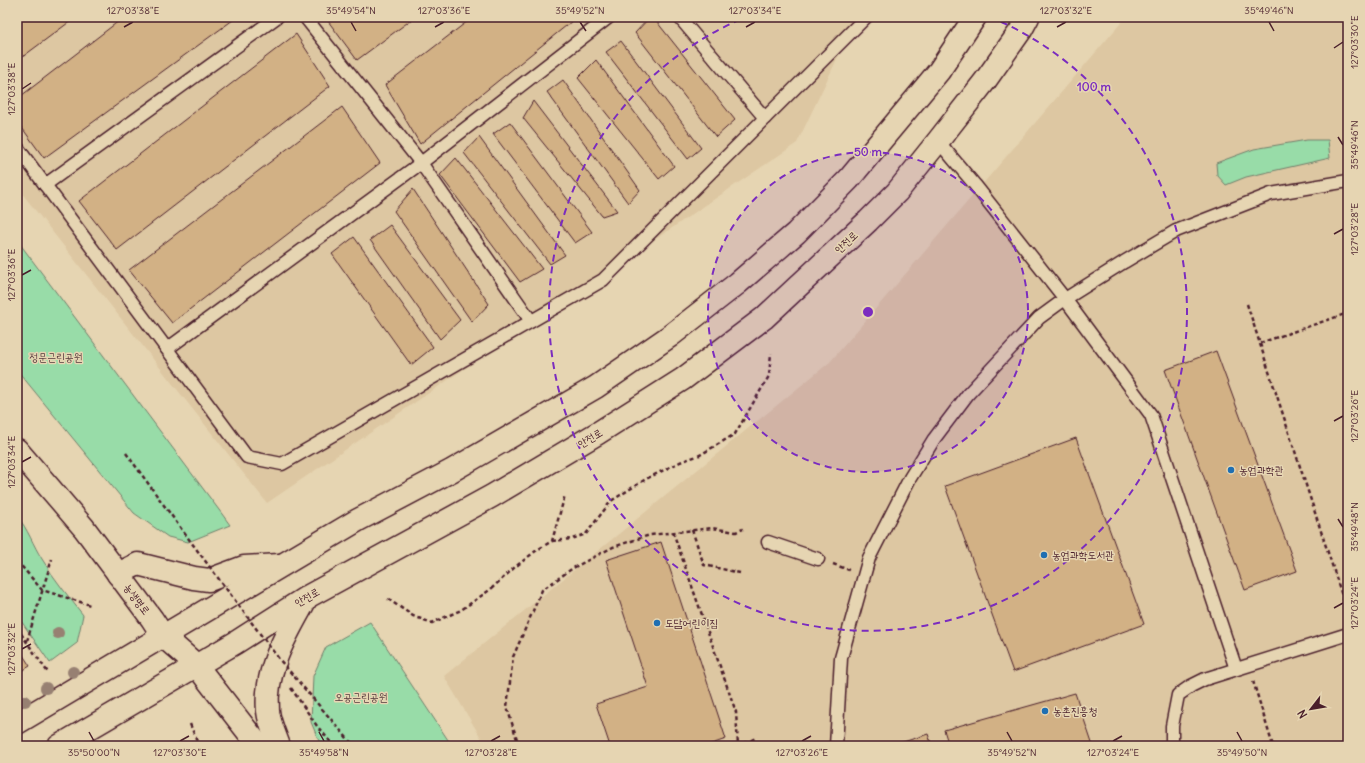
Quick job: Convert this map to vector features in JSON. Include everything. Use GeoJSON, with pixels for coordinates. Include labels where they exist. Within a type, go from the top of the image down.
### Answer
{"type":"FeatureCollection","features":[{"type":"Feature","properties":{"kind":"street"},"geometry":{"type":"LineString","coordinates":[[17,723],[358,520],[451,471],[596,387],[670,336],[738,283],[796,233],[849,179],[939,71],[975,17]]}},
{"type":"Feature","properties":{"kind":"street","name":"안전로"},"geometry":{"type":"LineString","coordinates":[[58,746],[196,666],[307,597],[492,496],[598,434],[683,379],[764,318],[897,192],[989,74],[1021,30],[1028,17]]}},
{"type":"Feature","properties":{"kind":"street","name":"농생명로"},"geometry":{"type":"LineString","coordinates":[[17,450],[84,528],[163,636],[196,666],[259,746]]}},
{"type":"Feature","properties":{"kind":"street"},"geometry":{"type":"LineString","coordinates":[[118,574],[138,564],[194,578],[209,580],[244,567],[283,565]]}},
{"type":"Feature","properties":{"kind":"street"},"geometry":{"type":"LineString","coordinates":[[279,746],[268,711],[269,682],[274,662],[282,642],[307,597]]}},
{"type":"Feature","properties":{"kind":"lane"},"geometry":{"type":"LineString","coordinates":[[45,185],[277,17]]}},
{"type":"Feature","properties":{"kind":"lane"},"geometry":{"type":"LineString","coordinates":[[305,17],[421,163],[531,321]]}},
{"type":"Feature","properties":{"kind":"lane"},"geometry":{"type":"LineString","coordinates":[[167,349],[421,163],[609,17]]}},
{"type":"Feature","properties":{"kind":"lane"},"geometry":{"type":"LineString","coordinates":[[680,17],[765,118]]}},
{"type":"Feature","properties":{"kind":"lane"},"geometry":{"type":"LineString","coordinates":[[17,147],[247,457],[282,464],[603,280],[866,17]]}},
{"type":"Feature","properties":{"kind":"lane"},"geometry":{"type":"LineString","coordinates":[[938,141],[975,185],[1065,299],[1151,415],[1236,669]]}},
{"type":"Feature","properties":{"kind":"lane"},"geometry":{"type":"LineString","coordinates":[[836,746],[841,658],[869,558],[910,478],[934,439],[968,394],[1039,318],[1065,299],[1176,231],[1271,194],[1348,181]]}},
{"type":"Feature","properties":{"kind":"lane"},"geometry":{"type":"LineString","coordinates":[[768,542],[823,561]]}},
{"type":"Feature","properties":{"kind":"lane"},"geometry":{"type":"LineString","coordinates":[[1172,746],[1172,726],[1178,695],[1191,686],[1198,682],[1236,669],[1348,634]]}},
{"type":"Feature","properties":{"kind":"path"},"geometry":{"type":"LineString","coordinates":[[1247,304],[1348,614]]}},
{"type":"Feature","properties":{"kind":"path"},"geometry":{"type":"LineString","coordinates":[[1260,343],[1348,313]]}},
{"type":"Feature","properties":{"kind":"path"},"geometry":{"type":"LineString","coordinates":[[388,599],[413,616],[432,623],[461,610],[485,593],[531,554],[552,541],[572,539],[586,534],[611,501],[646,479],[680,462],[700,456],[735,434],[769,376],[771,353]]}},
{"type":"Feature","properties":{"kind":"path"},"geometry":{"type":"LineString","coordinates":[[126,453],[279,659],[354,746]]}},
{"type":"Feature","properties":{"kind":"path"},"geometry":{"type":"LineString","coordinates":[[552,541],[565,495]]}},
{"type":"Feature","properties":{"kind":"path"},"geometry":{"type":"LineString","coordinates":[[519,746],[507,707],[512,657],[542,590],[573,568],[613,547],[650,534],[712,528],[736,532],[743,529]]}},
{"type":"Feature","properties":{"kind":"path"},"geometry":{"type":"LineString","coordinates":[[692,530],[704,565],[740,573]]}},
{"type":"Feature","properties":{"kind":"path"},"geometry":{"type":"LineString","coordinates":[[673,532],[736,712],[738,746],[756,738]]}},
{"type":"Feature","properties":{"kind":"path"},"geometry":{"type":"LineString","coordinates":[[26,641],[52,559]]}},
{"type":"Feature","properties":{"kind":"path"},"geometry":{"type":"LineString","coordinates":[[17,561],[42,590],[90,605]]}},
{"type":"Feature","properties":{"kind":"path"},"geometry":{"type":"LineString","coordinates":[[823,561],[851,570]]}},
{"type":"Feature","properties":{"kind":"path"},"geometry":{"type":"LineString","coordinates":[[17,628],[49,674]]}},
{"type":"Feature","properties":{"kind":"path"},"geometry":{"type":"LineString","coordinates":[[1253,680],[1273,746]]}},
{"type":"Feature","properties":{"kind":"path"},"geometry":{"type":"LineString","coordinates":[[291,687],[317,726],[334,746]]}},
{"type":"Feature","properties":{"kind":"path"},"geometry":{"type":"LineString","coordinates":[[190,724],[199,746]]}},
{"type":"Feature","properties":{"kind":"shaded area"},"geometry":{"type":"Polygon","coordinates":[[[17,17],[857,17],[797,143],[267,503],[17,187],[17,17]]]}},
{"type":"Feature","properties":{"kind":"shaded area","name":"농촌진흥청"},"geometry":{"type":"Polygon","coordinates":[[[1126,17],[1348,17],[1348,746],[486,746],[444,676],[830,362],[1126,17]]]}},
{"type":"Feature","properties":{"kind":"green space"},"geometry":{"type":"Polygon","coordinates":[[[1307,140],[1328,140],[1330,158],[1246,177],[1226,185],[1217,175],[1216,163],[1254,149],[1307,140]]]}},
{"type":"Feature","properties":{"kind":"green space","name":"정문근린공원"},"geometry":{"type":"Polygon","coordinates":[[[17,240],[230,525],[188,542],[168,537],[134,513],[17,370],[17,240]]]}},
{"type":"Feature","properties":{"kind":"green space"},"geometry":{"type":"Polygon","coordinates":[[[17,516],[47,566],[83,615],[77,643],[50,663],[17,615],[17,516]]]}},
{"type":"Feature","properties":{"kind":"green space","name":"오공근린공원"},"geometry":{"type":"Polygon","coordinates":[[[370,622],[452,746],[321,746],[311,722],[313,676],[326,647],[370,622]]]}},
{"type":"Feature","properties":{"kind":"building"},"geometry":{"type":"Polygon","coordinates":[[[17,17],[76,17],[17,61],[17,17]]]}},
{"type":"Feature","properties":{"kind":"building"},"geometry":{"type":"Polygon","coordinates":[[[124,17],[237,17],[44,158],[17,121],[17,99],[124,17]]]}},
{"type":"Feature","properties":{"kind":"building"},"geometry":{"type":"Polygon","coordinates":[[[325,17],[415,17],[357,60],[325,17]]]}},
{"type":"Feature","properties":{"kind":"building"},"geometry":{"type":"Polygon","coordinates":[[[473,17],[577,17],[420,144],[385,85],[473,17]]]}},
{"type":"Feature","properties":{"kind":"building"},"geometry":{"type":"Polygon","coordinates":[[[650,17],[653,17],[735,120],[716,137],[635,33],[650,17]]]}},
{"type":"Feature","properties":{"kind":"building"},"geometry":{"type":"Polygon","coordinates":[[[296,34],[330,86],[117,250],[79,201],[296,34]]]}},
{"type":"Feature","properties":{"kind":"building"},"geometry":{"type":"Polygon","coordinates":[[[621,41],[701,148],[688,159],[606,52],[621,41]]]}},
{"type":"Feature","properties":{"kind":"building"},"geometry":{"type":"Polygon","coordinates":[[[596,60],[674,166],[659,179],[578,78],[596,60]]]}},
{"type":"Feature","properties":{"kind":"building"},"geometry":{"type":"Polygon","coordinates":[[[563,80],[640,190],[628,203],[547,92],[563,80]]]}},
{"type":"Feature","properties":{"kind":"building"},"geometry":{"type":"Polygon","coordinates":[[[533,101],[617,211],[602,216],[523,118],[533,101]]]}},
{"type":"Feature","properties":{"kind":"building"},"geometry":{"type":"Polygon","coordinates":[[[342,107],[380,163],[172,323],[129,270],[342,107]]]}},
{"type":"Feature","properties":{"kind":"building"},"geometry":{"type":"Polygon","coordinates":[[[510,122],[592,232],[575,243],[493,134],[510,122]]]}},
{"type":"Feature","properties":{"kind":"building"},"geometry":{"type":"Polygon","coordinates":[[[479,137],[565,255],[550,264],[464,153],[479,137]]]}},
{"type":"Feature","properties":{"kind":"building"},"geometry":{"type":"Polygon","coordinates":[[[456,158],[542,269],[520,282],[440,175],[456,158]]]}},
{"type":"Feature","properties":{"kind":"building"},"geometry":{"type":"Polygon","coordinates":[[[413,189],[489,304],[472,322],[394,211],[413,189]]]}},
{"type":"Feature","properties":{"kind":"building"},"geometry":{"type":"Polygon","coordinates":[[[390,225],[460,320],[440,339],[370,240],[390,225]]]}},
{"type":"Feature","properties":{"kind":"building"},"geometry":{"type":"Polygon","coordinates":[[[354,237],[433,347],[411,365],[332,254],[354,237]]]}},
{"type":"Feature","properties":{"kind":"building","name":"농업과학관"},"geometry":{"type":"Polygon","coordinates":[[[1216,351],[1297,571],[1245,590],[1165,370],[1216,351]]]}},
{"type":"Feature","properties":{"kind":"building","name":"농업과학도서관"},"geometry":{"type":"Polygon","coordinates":[[[1076,438],[1144,624],[1013,672],[945,486],[1076,438]]]}},
{"type":"Feature","properties":{"kind":"building","name":"도담어린이집"},"geometry":{"type":"Polygon","coordinates":[[[661,542],[726,739],[706,746],[610,746],[596,704],[648,687],[606,560],[661,542]]]}},
{"type":"Feature","properties":{"kind":"building"},"geometry":{"type":"Polygon","coordinates":[[[17,646],[30,666],[17,674],[17,646]]]}},
{"type":"Feature","properties":{"kind":"building","name":"농촌진흥청"},"geometry":{"type":"Polygon","coordinates":[[[1075,693],[1093,746],[949,746],[944,730],[1075,693]]]}},
{"type":"Feature","properties":{"kind":"building"},"geometry":{"type":"Polygon","coordinates":[[[928,734],[932,746],[891,746],[928,734]]]}},
{"type":"Feature","properties":{"kind":"place","name":"농업과학관"},"geometry":{"type":"Point","coordinates":[1231,470]}},
{"type":"Feature","properties":{"kind":"place","name":"농업과학도서관"},"geometry":{"type":"Point","coordinates":[1044,555]}},
{"type":"Feature","properties":{"kind":"place","name":"도담어린이집"},"geometry":{"type":"Point","coordinates":[657,623]}},
{"type":"Feature","properties":{"kind":"place","name":"농촌진흥청"},"geometry":{"type":"Point","coordinates":[1045,711]}}]}
